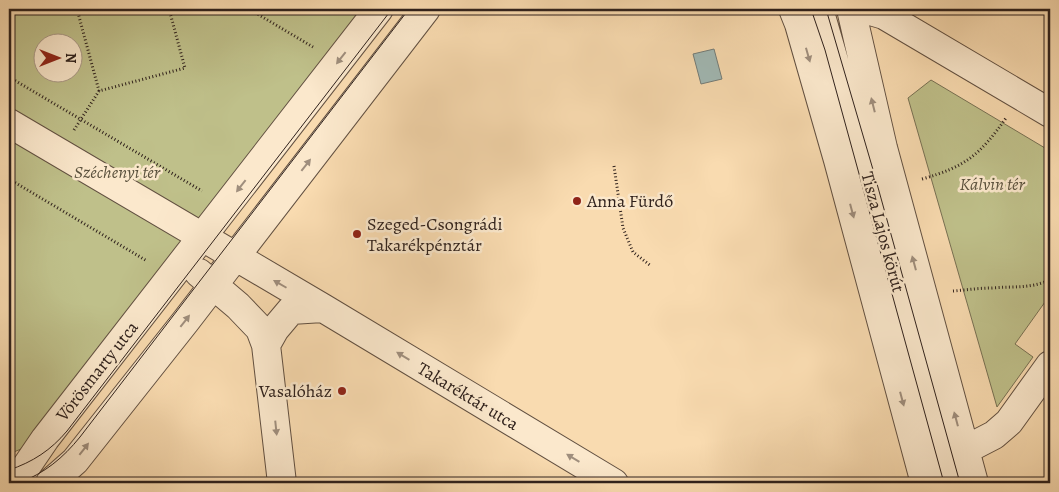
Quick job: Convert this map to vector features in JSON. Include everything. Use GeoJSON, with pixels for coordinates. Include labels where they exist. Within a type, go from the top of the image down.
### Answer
{"type":"FeatureCollection","features":[{"type":"Feature","properties":{"kind":"street"},"geometry":{"type":"LineString","coordinates":[[377,22],[401,9]]}},
{"type":"Feature","properties":{"kind":"street","name":"Vörösmarty utca"},"geometry":{"type":"LineString","coordinates":[[50,483],[75,461],[214,285],[218,246],[377,22],[426,9]]}},
{"type":"Feature","properties":{"kind":"street","name":"Tisza Lajos körút"},"geometry":{"type":"LineString","coordinates":[[792,9],[799,24],[838,160],[925,483]]}},
{"type":"Feature","properties":{"kind":"street","name":"Tisza Lajos körút"},"geometry":{"type":"LineString","coordinates":[[819,9],[861,154],[954,453],[974,483]]}},
{"type":"Feature","properties":{"kind":"street","name":"Tisza Lajos körút"},"geometry":{"type":"LineString","coordinates":[[850,9],[954,453],[951,483]]}},
{"type":"Feature","properties":{"kind":"street"},"geometry":{"type":"LineString","coordinates":[[864,9],[884,15],[1050,113]]}},
{"type":"Feature","properties":{"kind":"street","name":"Vörösmarty utca"},"geometry":{"type":"LineString","coordinates":[[15,483],[45,439],[183,262],[218,246],[377,22]]}},
{"type":"Feature","properties":{"kind":"street"},"geometry":{"type":"LineString","coordinates":[[9,123],[218,246]]}},
{"type":"Feature","properties":{"kind":"street","name":"Takaréktár utca"},"geometry":{"type":"LineString","coordinates":[[218,246],[614,483]]}},
{"type":"Feature","properties":{"kind":"street"},"geometry":{"type":"LineString","coordinates":[[183,262],[238,306],[260,330],[266,345],[282,483]]}},
{"type":"Feature","properties":{"kind":"street"},"geometry":{"type":"LineString","coordinates":[[266,345],[275,329],[291,310],[323,308]]}},
{"type":"Feature","properties":{"kind":"street"},"geometry":{"type":"LineString","coordinates":[[914,442],[936,454],[954,453],[994,435],[1008,422],[1050,365]]}},
{"type":"Feature","properties":{"kind":"street"},"geometry":{"type":"LineString","coordinates":[[9,454],[45,439]]}},
{"type":"Feature","properties":{"kind":"street"},"geometry":{"type":"LineString","coordinates":[[954,453],[956,483]]}},
{"type":"Feature","properties":{"kind":"path"},"geometry":{"type":"LineString","coordinates":[[77,9],[98,91]]}},
{"type":"Feature","properties":{"kind":"path"},"geometry":{"type":"LineString","coordinates":[[85,113],[98,91],[185,68],[169,9]]}},
{"type":"Feature","properties":{"kind":"path"},"geometry":{"type":"LineString","coordinates":[[250,9],[314,48]]}},
{"type":"Feature","properties":{"kind":"path"},"geometry":{"type":"LineString","coordinates":[[9,77],[203,192]]}},
{"type":"Feature","properties":{"kind":"path"},"geometry":{"type":"LineString","coordinates":[[922,179],[947,171],[971,158],[991,140],[1006,117]]}},
{"type":"Feature","properties":{"kind":"path"},"geometry":{"type":"LineString","coordinates":[[614,166],[623,228],[633,252],[651,266]]}},
{"type":"Feature","properties":{"kind":"path"},"geometry":{"type":"LineString","coordinates":[[9,179],[150,262]]}},
{"type":"Feature","properties":{"kind":"path"},"geometry":{"type":"LineString","coordinates":[[953,291],[994,287],[1018,288],[1038,285],[1050,280]]}},
{"type":"Feature","properties":{"kind":"green space","name":"Széchenyi tér"},"geometry":{"type":"Polygon","coordinates":[[[9,9],[353,9],[370,19],[45,439],[9,454],[9,9]]]}},
{"type":"Feature","properties":{"kind":"green space","name":"Kálvin tér"},"geometry":{"type":"Polygon","coordinates":[[[931,80],[1050,151],[1050,295],[1015,344],[1033,357],[997,407],[908,98],[931,80]]]}},
{"type":"Feature","properties":{"kind":"water"},"geometry":{"type":"Polygon","coordinates":[[[714,49],[722,79],[701,84],[693,54],[714,49]]]}},
{"type":"Feature","properties":{"kind":"tram line"},"geometry":{"type":"LineString","coordinates":[[9,470],[41,455],[67,431],[392,9]]}},
{"type":"Feature","properties":{"kind":"tram line"},"geometry":{"type":"LineString","coordinates":[[19,483],[37,475],[53,464],[80,437],[409,9]]}},
{"type":"Feature","properties":{"kind":"tram line"},"geometry":{"type":"LineString","coordinates":[[811,9],[825,50],[944,483]]}},
{"type":"Feature","properties":{"kind":"tram line"},"geometry":{"type":"LineString","coordinates":[[826,9],[874,173],[960,483]]}},
{"type":"Feature","properties":{"kind":"place","name":"Anna Fürdő"},"geometry":{"type":"Point","coordinates":[577,201]}},
{"type":"Feature","properties":{"kind":"place","name":"Szeged-Csongrádi Takarékpénztár"},"geometry":{"type":"Point","coordinates":[357,234]}},
{"type":"Feature","properties":{"kind":"place","name":"Vasalóház"},"geometry":{"type":"Point","coordinates":[342,391]}}]}
